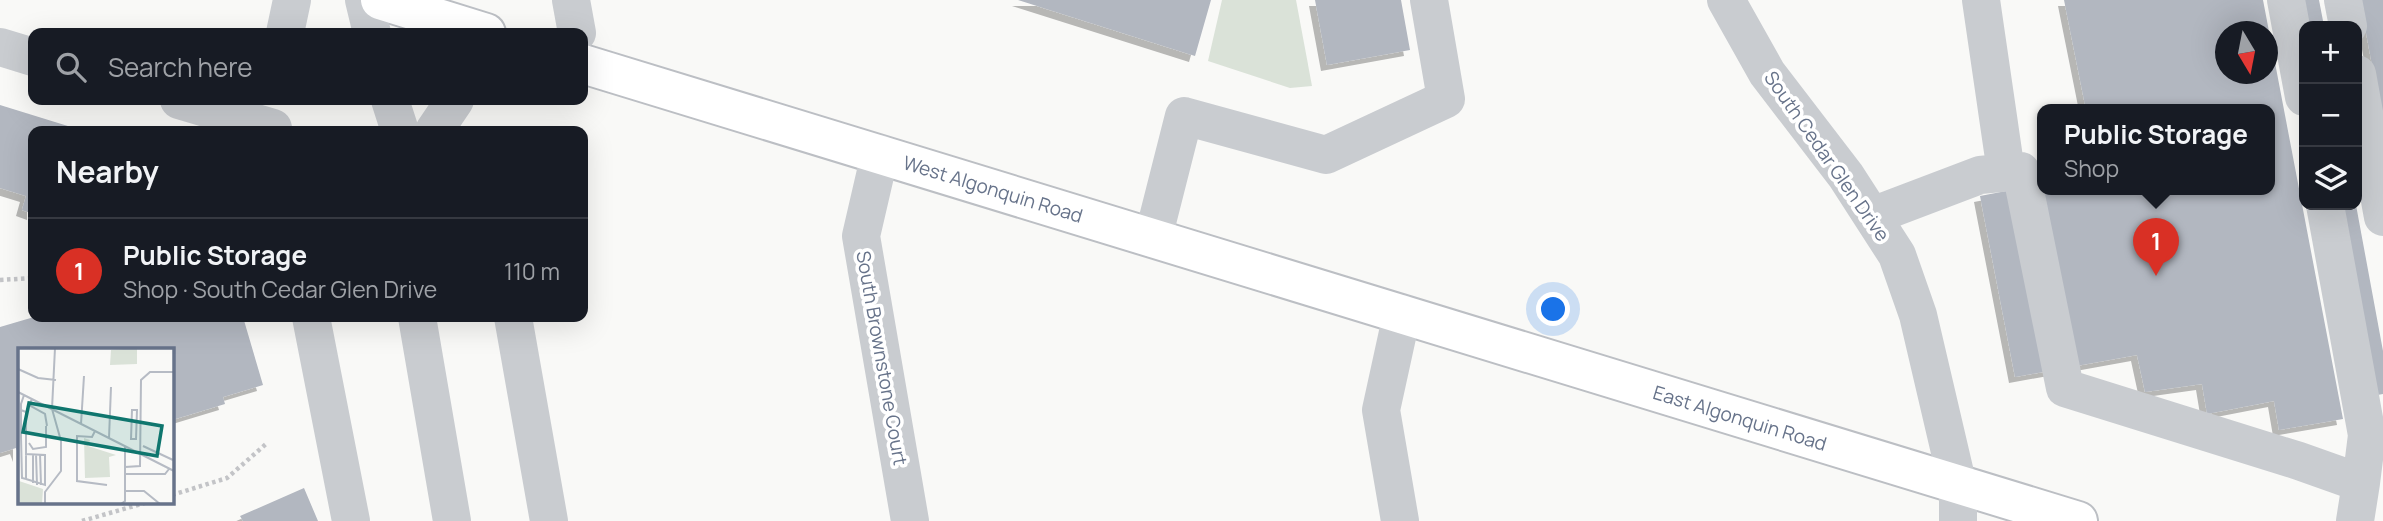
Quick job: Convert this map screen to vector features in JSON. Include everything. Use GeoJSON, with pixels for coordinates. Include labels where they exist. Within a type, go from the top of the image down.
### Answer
{"type":"FeatureCollection","features":[{"type":"Feature","properties":{"kind":"main road"},"geometry":{"type":"LineString","coordinates":[[380,0],[469,28]]}},
{"type":"Feature","properties":{"kind":"main road","name":"West Algonquin Road"},"geometry":{"type":"LineString","coordinates":[[588,66],[1402,314]]}},
{"type":"Feature","properties":{"kind":"main road","name":"East Algonquin Road"},"geometry":{"type":"LineString","coordinates":[[1402,314],[1958,503],[2078,521]]}},
{"type":"Feature","properties":{"kind":"street"},"geometry":{"type":"LineString","coordinates":[[286,28],[292,0]]}},
{"type":"Feature","properties":{"kind":"street"},"geometry":{"type":"LineString","coordinates":[[365,0],[371,28]]}},
{"type":"Feature","properties":{"kind":"street"},"geometry":{"type":"LineString","coordinates":[[571,0],[576,28]]}},
{"type":"Feature","properties":{"kind":"street"},"geometry":{"type":"LineString","coordinates":[[1153,238],[1184,116],[1326,155],[1446,99],[1429,0]]}},
{"type":"Feature","properties":{"kind":"street","name":"South Cedar Glen Drive"},"geometry":{"type":"LineString","coordinates":[[1726,0],[1767,73],[1846,176],[1897,255],[1918,315],[1958,503]]}},
{"type":"Feature","properties":{"kind":"street"},"geometry":{"type":"LineString","coordinates":[[1981,0],[2006,172]]}},
{"type":"Feature","properties":{"kind":"street"},"geometry":{"type":"LineString","coordinates":[[2286,0],[2302,84]]}},
{"type":"Feature","properties":{"kind":"street"},"geometry":{"type":"LineString","coordinates":[[2343,0],[2347,21]]}},
{"type":"Feature","properties":{"kind":"street"},"geometry":{"type":"LineString","coordinates":[[0,47],[28,55]]}},
{"type":"Feature","properties":{"kind":"street"},"geometry":{"type":"LineString","coordinates":[[2359,84],[2383,217]]}},
{"type":"Feature","properties":{"kind":"street"},"geometry":{"type":"LineString","coordinates":[[202,105],[273,120]]}},
{"type":"Feature","properties":{"kind":"street"},"geometry":{"type":"LineString","coordinates":[[392,105],[398,126]]}},
{"type":"Feature","properties":{"kind":"street"},"geometry":{"type":"LineString","coordinates":[[437,126],[451,105]]}},
{"type":"Feature","properties":{"kind":"street","name":"South Brownstone Court"},"geometry":{"type":"LineString","coordinates":[[880,155],[861,236],[910,521]]}},
{"type":"Feature","properties":{"kind":"street"},"geometry":{"type":"LineString","coordinates":[[1872,216],[1980,175],[2021,171],[2064,388],[2361,483]]}},
{"type":"Feature","properties":{"kind":"street"},"geometry":{"type":"LineString","coordinates":[[2326,210],[2367,435],[2355,521]]}},
{"type":"Feature","properties":{"kind":"street"},"geometry":{"type":"LineString","coordinates":[[1400,521],[1381,410],[1402,314]]}},
{"type":"Feature","properties":{"kind":"street"},"geometry":{"type":"LineString","coordinates":[[312,322],[351,521]]}},
{"type":"Feature","properties":{"kind":"street"},"geometry":{"type":"LineString","coordinates":[[418,322],[452,521]]}},
{"type":"Feature","properties":{"kind":"street"},"geometry":{"type":"LineString","coordinates":[[514,322],[549,521]]}},
{"type":"Feature","properties":{"kind":"path"},"geometry":{"type":"LineString","coordinates":[[0,280],[28,278]]}},
{"type":"Feature","properties":{"kind":"path"},"geometry":{"type":"LineString","coordinates":[[173,495],[227,478],[266,444]]}},
{"type":"Feature","properties":{"kind":"path"},"geometry":{"type":"LineString","coordinates":[[82,521],[141,504]]}},
{"type":"Feature","properties":{"kind":"shaded area"},"geometry":{"type":"Polygon","coordinates":[[[1222,0],[1296,0],[1312,86],[1290,88],[1208,61],[1222,0]]]}},
{"type":"Feature","properties":{"kind":"building"},"geometry":{"type":"Polygon","coordinates":[[[1018,0],[1211,0],[1195,56],[1018,0]]]}},
{"type":"Feature","properties":{"kind":"building"},"geometry":{"type":"Polygon","coordinates":[[[1315,0],[1401,0],[1410,50],[1327,65],[1315,0]]]}},
{"type":"Feature","properties":{"kind":"building"},"geometry":{"type":"Polygon","coordinates":[[[2064,0],[2263,0],[2267,21],[2215,21],[2215,84],[2278,84],[2278,79],[2299,189],[2299,210],[2303,210],[2343,419],[2279,430],[2274,401],[2207,414],[2202,384],[2145,392],[2137,355],[2015,377],[1980,196],[2037,185],[2037,195],[2275,195],[2275,104],[2085,104],[2064,0]]]}},
{"type":"Feature","properties":{"kind":"building"},"geometry":{"type":"Polygon","coordinates":[[[2292,0],[2319,0],[2323,21],[2302,21],[2292,0]]]}},
{"type":"Feature","properties":{"kind":"building"},"geometry":{"type":"Polygon","coordinates":[[[2360,0],[2383,0],[2382,119],[2360,0]]]}},
{"type":"Feature","properties":{"kind":"building"},"geometry":{"type":"Polygon","coordinates":[[[0,105],[68,126],[28,126],[28,212],[22,210],[26,196],[0,188],[0,105]]]}},
{"type":"Feature","properties":{"kind":"building"},"geometry":{"type":"Polygon","coordinates":[[[2331,210],[2357,210],[2383,351],[2383,394],[2366,397],[2331,210]]]}},
{"type":"Feature","properties":{"kind":"building"},"geometry":{"type":"Polygon","coordinates":[[[28,319],[28,322],[244,322],[263,385],[223,397],[225,404],[173,420],[173,348],[18,348],[18,453],[16,448],[0,453],[0,327],[28,319]]]}},
{"type":"Feature","properties":{"kind":"building"},"geometry":{"type":"Polygon","coordinates":[[[304,488],[318,521],[243,521],[240,516],[304,488]]]}},
{"type":"Feature","properties":{"kind":"place","name":"Public Storage"},"geometry":{"type":"Point","coordinates":[2156,276]}}]}
